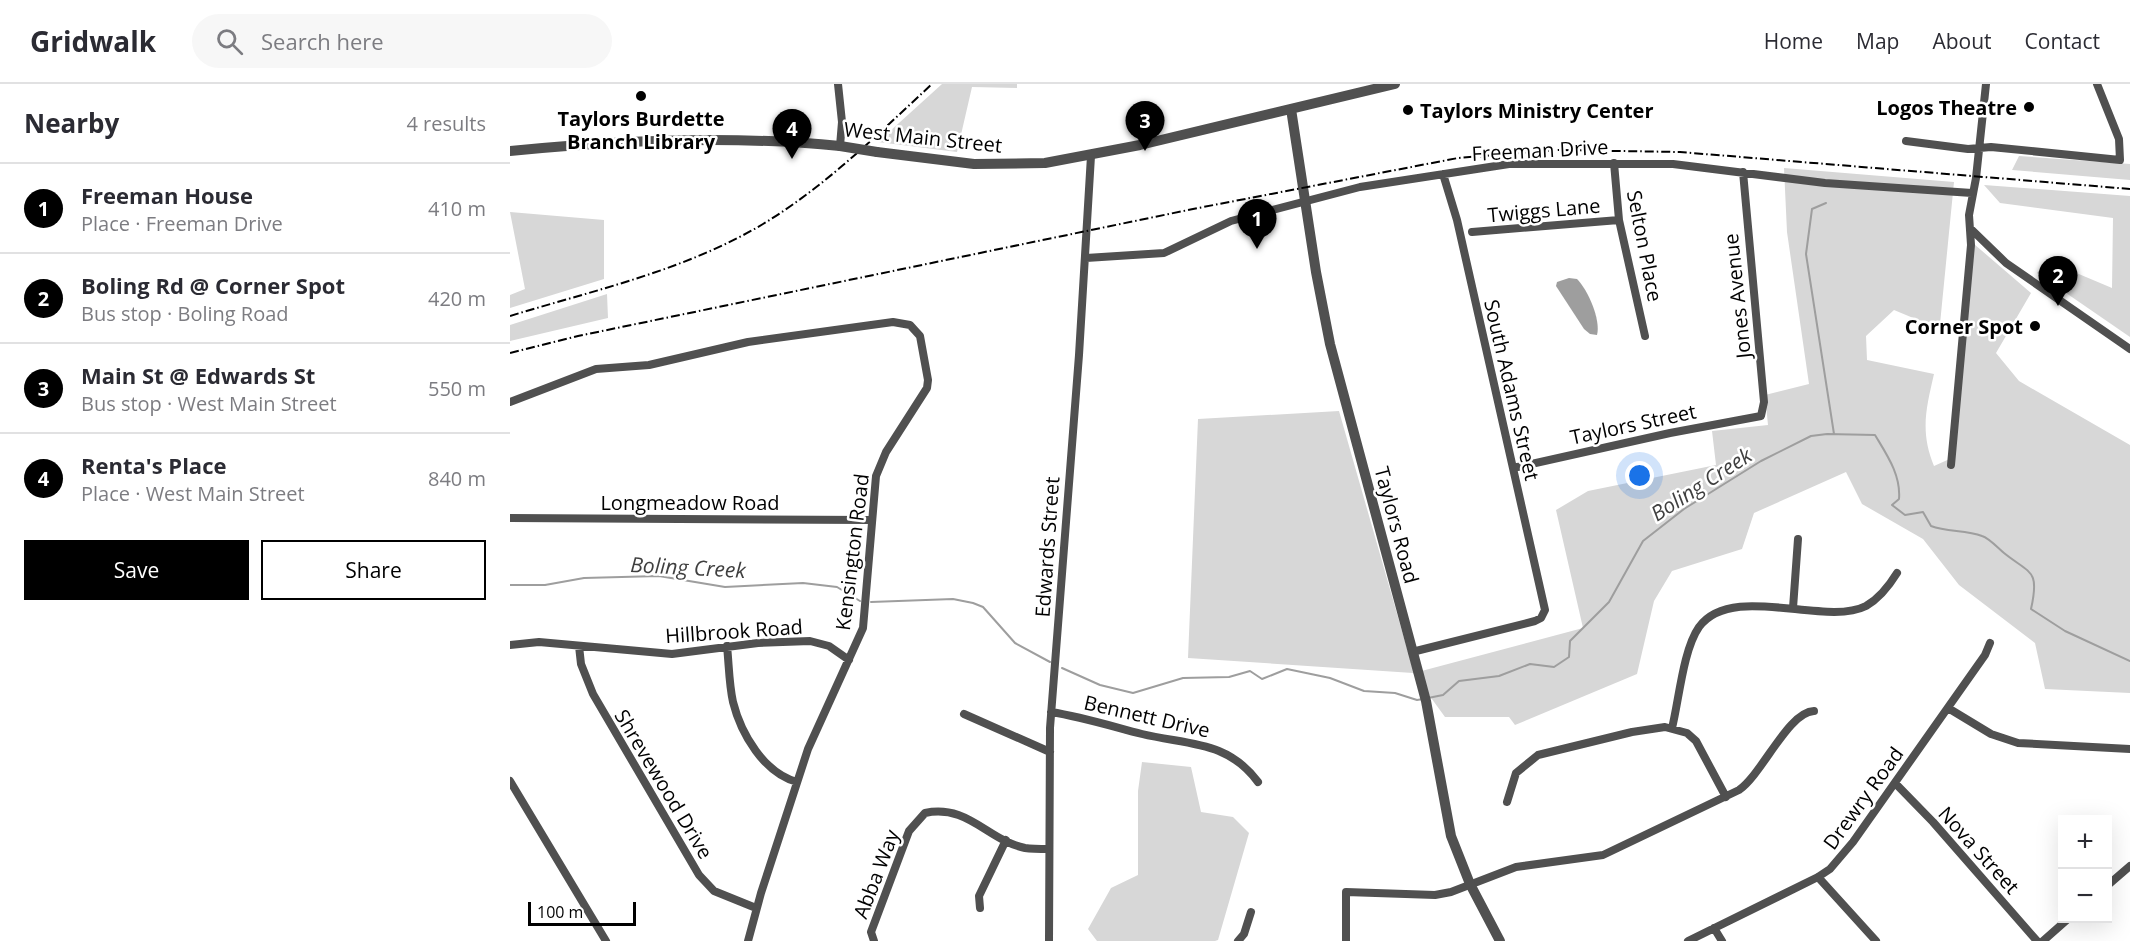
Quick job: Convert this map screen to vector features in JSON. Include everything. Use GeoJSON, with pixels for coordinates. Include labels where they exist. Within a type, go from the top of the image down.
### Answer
{"type":"FeatureCollection","features":[{"type":"Feature","properties":{"kind":"street"},"geometry":{"type":"LineString","coordinates":[[838,84],[842,122],[840,146]]}},
{"type":"Feature","properties":{"kind":"street","name":"West Main Street"},"geometry":{"type":"LineString","coordinates":[[510,151],[604,143],[757,140],[840,146],[952,163],[999,165],[1046,163],[1091,156],[1395,84]]}},
{"type":"Feature","properties":{"kind":"street"},"geometry":{"type":"LineString","coordinates":[[1951,465],[1972,230],[1970,215],[1972,193],[1980,148],[1986,84]]}},
{"type":"Feature","properties":{"kind":"street"},"geometry":{"type":"LineString","coordinates":[[1906,141],[1968,149],[1980,148],[2120,160],[2120,140],[2097,84]]}},
{"type":"Feature","properties":{"kind":"street","name":"Taylors Road"},"geometry":{"type":"LineString","coordinates":[[1291,109],[1330,344],[1426,701],[1451,836],[1470,884],[1500,941]]}},
{"type":"Feature","properties":{"kind":"street","name":"Edwards Street"},"geometry":{"type":"LineString","coordinates":[[1048,941],[1051,711],[1086,258],[1091,156]]}},
{"type":"Feature","properties":{"kind":"street","name":"Selton Place"},"geometry":{"type":"LineString","coordinates":[[1614,163],[1619,220],[1645,336]]}},
{"type":"Feature","properties":{"kind":"street","name":"Freeman Drive"},"geometry":{"type":"LineString","coordinates":[[1086,258],[1164,253],[1231,221],[1305,204],[1360,187],[1509,164],[1673,164],[1825,183],[1972,193]]}},
{"type":"Feature","properties":{"kind":"street","name":"Jones Avenue"},"geometry":{"type":"LineString","coordinates":[[1743,172],[1764,402],[1761,416]]}},
{"type":"Feature","properties":{"kind":"street","name":"South Adams Street"},"geometry":{"type":"LineString","coordinates":[[1412,652],[1535,621],[1544,614],[1457,220],[1443,174]]}},
{"type":"Feature","properties":{"kind":"street","name":"Twiggs Lane"},"geometry":{"type":"LineString","coordinates":[[1472,232],[1619,220]]}},
{"type":"Feature","properties":{"kind":"street"},"geometry":{"type":"LineString","coordinates":[[1972,230],[2006,263],[2130,349]]}},
{"type":"Feature","properties":{"kind":"street","name":"Kensington Road"},"geometry":{"type":"LineString","coordinates":[[510,402],[596,369],[660,363],[748,342],[893,322],[905,323],[913,327],[920,336],[928,384],[916,410],[879,465],[873,488],[864,622],[849,660],[819,720],[756,908],[748,941]]}},
{"type":"Feature","properties":{"kind":"street","name":"Taylors Street"},"geometry":{"type":"LineString","coordinates":[[1513,468],[1670,432],[1761,416]]}},
{"type":"Feature","properties":{"kind":"street","name":"Longmeadow Road"},"geometry":{"type":"LineString","coordinates":[[510,518],[870,520]]}},
{"type":"Feature","properties":{"kind":"street"},"geometry":{"type":"LineString","coordinates":[[1793,608],[1798,538]]}},
{"type":"Feature","properties":{"kind":"street"},"geometry":{"type":"LineString","coordinates":[[1672,728],[1691,645],[1705,620],[1730,608],[1843,610],[1861,608],[1884,592],[1897,573]]}},
{"type":"Feature","properties":{"kind":"street","name":"Hillbrook Road"},"geometry":{"type":"LineString","coordinates":[[510,645],[538,642],[672,654],[783,640],[810,640],[829,646],[849,660]]}},
{"type":"Feature","properties":{"kind":"street","name":"Drewry Road"},"geometry":{"type":"LineString","coordinates":[[1688,941],[1818,878],[1830,869],[1853,842],[1895,783],[1990,644]]}},
{"type":"Feature","properties":{"kind":"street","name":"Shrevewood Drive"},"geometry":{"type":"LineString","coordinates":[[579,646],[581,664],[593,694],[699,875],[714,891],[756,908]]}},
{"type":"Feature","properties":{"kind":"street"},"geometry":{"type":"LineString","coordinates":[[727,646],[733,700],[740,721],[768,766],[776,774],[797,782]]}},
{"type":"Feature","properties":{"kind":"street"},"geometry":{"type":"LineString","coordinates":[[1948,708],[1991,734],[2018,743],[2130,749]]}},
{"type":"Feature","properties":{"kind":"street","name":"Bennett Drive"},"geometry":{"type":"LineString","coordinates":[[1051,711],[1091,719],[1159,738],[1205,744],[1238,761],[1258,782]]}},
{"type":"Feature","properties":{"kind":"street"},"geometry":{"type":"LineString","coordinates":[[1346,941],[1346,892],[1435,895],[1516,867],[1604,855],[1726,797],[1751,781],[1798,717],[1814,711]]}},
{"type":"Feature","properties":{"kind":"street"},"geometry":{"type":"LineString","coordinates":[[964,714],[1050,752]]}},
{"type":"Feature","properties":{"kind":"street"},"geometry":{"type":"LineString","coordinates":[[1507,802],[1516,773],[1538,755],[1632,732],[1672,728],[1687,733],[1700,746],[1726,797]]}},
{"type":"Feature","properties":{"kind":"street"},"geometry":{"type":"LineString","coordinates":[[510,781],[606,941]]}},
{"type":"Feature","properties":{"kind":"street","name":"Nova Street"},"geometry":{"type":"LineString","coordinates":[[1895,783],[1933,822],[2037,941]]}},
{"type":"Feature","properties":{"kind":"street","name":"Abba Way"},"geometry":{"type":"LineString","coordinates":[[874,941],[871,932],[909,831],[925,813],[947,810],[1025,848],[1049,849]]}},
{"type":"Feature","properties":{"kind":"street"},"geometry":{"type":"LineString","coordinates":[[980,908],[979,896],[1006,840]]}},
{"type":"Feature","properties":{"kind":"street"},"geometry":{"type":"LineString","coordinates":[[2112,882],[2130,866]]}},
{"type":"Feature","properties":{"kind":"street"},"geometry":{"type":"LineString","coordinates":[[1818,878],[1876,941]]}},
{"type":"Feature","properties":{"kind":"street"},"geometry":{"type":"LineString","coordinates":[[1238,941],[1244,934],[1251,912]]}},
{"type":"Feature","properties":{"kind":"street"},"geometry":{"type":"LineString","coordinates":[[2043,941],[2063,923]]}},
{"type":"Feature","properties":{"kind":"street"},"geometry":{"type":"LineString","coordinates":[[1714,928],[1722,941]]}},
{"type":"Feature","properties":{"kind":"shaded area"},"geometry":{"type":"Polygon","coordinates":[[[942,84],[1017,84],[1017,88],[972,87],[957,152],[878,142],[942,84]]]}},
{"type":"Feature","properties":{"kind":"shaded area"},"geometry":{"type":"Polygon","coordinates":[[[2019,156],[2130,164],[2130,180],[2012,170],[2019,156]]]}},
{"type":"Feature","properties":{"kind":"shaded area"},"geometry":{"type":"Polygon","coordinates":[[[1784,168],[1954,182],[1940,324],[1918,320],[1894,310],[1866,336],[1867,360],[1934,374],[1927,410],[1926,431],[1934,466],[1954,457],[1974,244],[2031,293],[1996,353],[2019,381],[2130,445],[2130,693],[2045,689],[2035,643],[1959,585],[1923,539],[1862,504],[1846,472],[1754,513],[1742,549],[1672,571],[1654,601],[1637,674],[1515,725],[1509,717],[1445,717],[1413,673],[1188,658],[1198,419],[1339,411],[1414,673],[1583,628],[1556,510],[1588,491],[1716,465],[1712,431],[1768,425],[1765,395],[1809,384],[1787,232],[1784,168]]]}},
{"type":"Feature","properties":{"kind":"shaded area"},"geometry":{"type":"Polygon","coordinates":[[[1984,185],[2130,196],[2130,337],[2037,273],[2048,261],[2112,288],[2113,218],[2000,203],[1984,185]]]}},
{"type":"Feature","properties":{"kind":"shaded area"},"geometry":{"type":"Polygon","coordinates":[[[510,212],[604,220],[604,279],[510,308],[510,295],[525,289],[510,212]]]}},
{"type":"Feature","properties":{"kind":"shaded area"},"geometry":{"type":"Polygon","coordinates":[[[1569,278],[1577,279],[1589,298],[1597,321],[1597,335],[1590,334],[1584,329],[1556,286],[1557,282],[1569,278]]]}},
{"type":"Feature","properties":{"kind":"shaded area"},"geometry":{"type":"Polygon","coordinates":[[[607,294],[608,318],[510,341],[510,325],[607,294]]]}},
{"type":"Feature","properties":{"kind":"shaded area"},"geometry":{"type":"Polygon","coordinates":[[[1142,762],[1191,767],[1201,812],[1233,817],[1249,833],[1218,940],[1097,941],[1088,929],[1111,888],[1138,875],[1138,791],[1142,762]]]}},
{"type":"Feature","properties":{"kind":"waterway"},"geometry":{"type":"LineString","coordinates":[[1826,203],[1812,209],[1806,254],[1834,434]]}},
{"type":"Feature","properties":{"kind":"waterway","name":"Boling Creek"},"geometry":{"type":"LineString","coordinates":[[1428,698],[1443,695],[1459,681],[1499,676],[1530,664],[1554,667],[1569,657],[1570,641],[1609,602],[1643,541],[1684,509],[1761,461],[1811,436],[1827,434],[1875,435],[1898,482],[1899,499],[1892,505],[1905,515],[1923,512],[1931,526],[1976,534],[1988,539],[2031,574],[2034,586],[2031,609],[2065,631],[2130,661]]}},
{"type":"Feature","properties":{"kind":"waterway","name":"Boling Creek"},"geometry":{"type":"LineString","coordinates":[[510,585],[545,585],[584,578],[659,576],[725,587],[803,583],[837,587],[860,601]]}},
{"type":"Feature","properties":{"kind":"waterway","name":"Boling Creek"},"geometry":{"type":"LineString","coordinates":[[871,602],[953,599],[973,603],[983,607],[1015,643],[1050,662]]}},
{"type":"Feature","properties":{"kind":"waterway","name":"Boling Creek"},"geometry":{"type":"LineString","coordinates":[[1062,668],[1100,685],[1133,693],[1183,678],[1229,677],[1250,671],[1262,679],[1287,669],[1330,678],[1364,691],[1395,693],[1417,700],[1423,699]]}},
{"type":"Feature","properties":{"kind":"railway"},"geometry":{"type":"LineString","coordinates":[[510,316],[640,278],[734,240],[763,224],[809,193],[872,140],[932,84]]}},
{"type":"Feature","properties":{"kind":"railway"},"geometry":{"type":"LineString","coordinates":[[510,353],[578,336],[1193,209],[1458,158],[1558,150],[1680,152],[2130,189]]}},
{"type":"Feature","properties":{"kind":"place","name":"Taylors Burdette Branch Library"},"geometry":{"type":"Point","coordinates":[641,96]}},
{"type":"Feature","properties":{"kind":"place","name":"Logos Theatre"},"geometry":{"type":"Point","coordinates":[2029,107]}},
{"type":"Feature","properties":{"kind":"place","name":"Taylors Ministry Center"},"geometry":{"type":"Point","coordinates":[1408,110]}},
{"type":"Feature","properties":{"kind":"place","name":"Main St @ Edwards St"},"geometry":{"type":"Point","coordinates":[1145,151]}},
{"type":"Feature","properties":{"kind":"place","name":"Renta's Place"},"geometry":{"type":"Point","coordinates":[792,159]}},
{"type":"Feature","properties":{"kind":"place","name":"Freeman House"},"geometry":{"type":"Point","coordinates":[1257,249]}},
{"type":"Feature","properties":{"kind":"place","name":"Boling Rd @ Corner Spot"},"geometry":{"type":"Point","coordinates":[2058,306]}},
{"type":"Feature","properties":{"kind":"place","name":"Corner Spot"},"geometry":{"type":"Point","coordinates":[2035,326]}}]}
